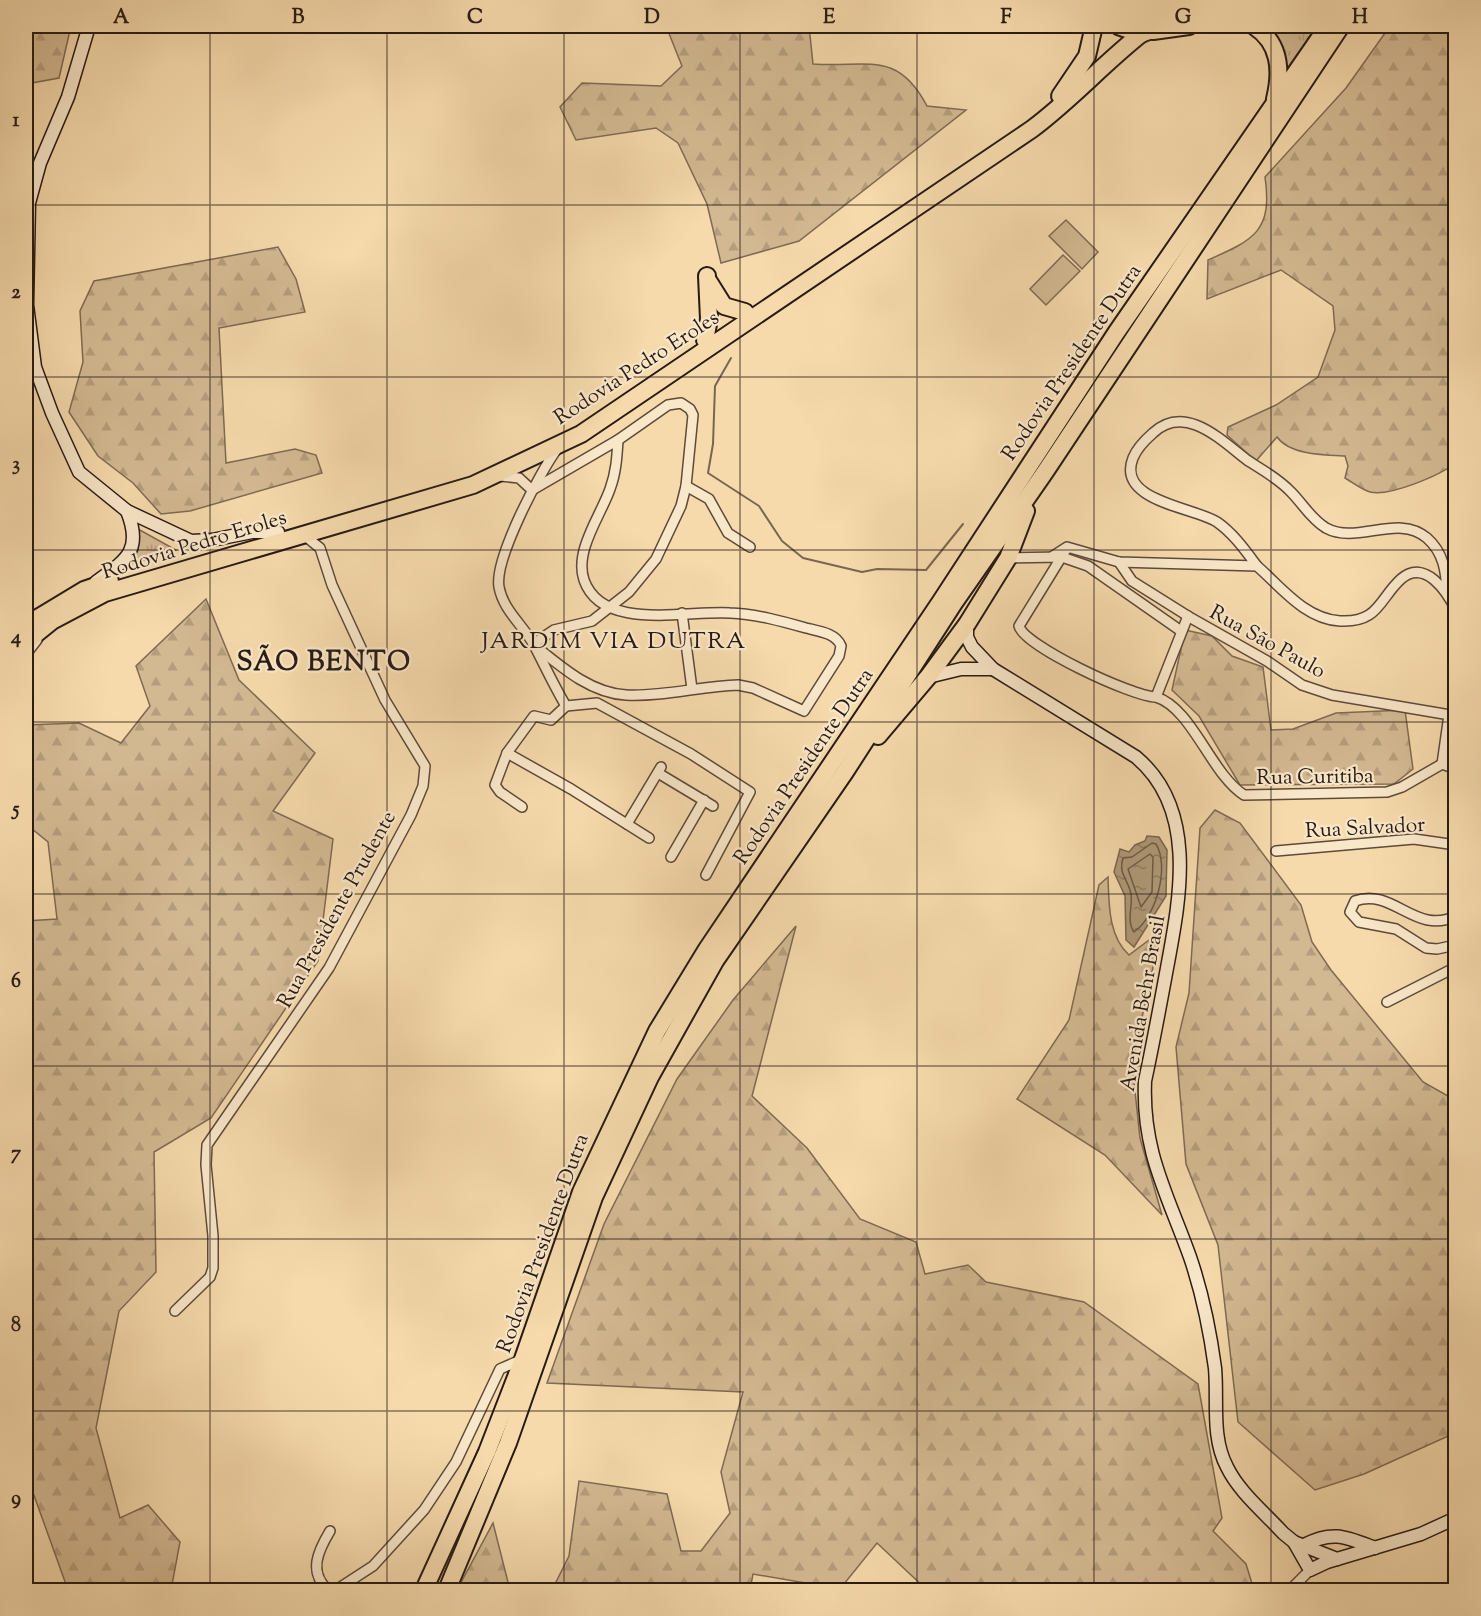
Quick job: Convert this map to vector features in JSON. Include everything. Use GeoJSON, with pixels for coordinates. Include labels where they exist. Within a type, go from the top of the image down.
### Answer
{"type":"FeatureCollection","features":[{"type":"Feature","properties":{"kind":"highway","name":"Rodovia Pedro Eroles"},"geometry":{"type":"LineString","coordinates":[[26,625],[84,590],[438,486],[525,453],[576,427],[1045,113],[1079,71],[1091,47],[1094,26]]}},
{"type":"Feature","properties":{"kind":"highway"},"geometry":{"type":"LineString","coordinates":[[1118,26],[1152,30],[1189,26]]}},
{"type":"Feature","properties":{"kind":"highway"},"geometry":{"type":"LineString","coordinates":[[1254,26],[1266,36],[1277,56],[1278,87],[1272,108]]}},
{"type":"Feature","properties":{"kind":"highway","name":"Rodovia Presidente Dutra"},"geometry":{"type":"LineString","coordinates":[[424,1590],[487,1452],[523,1359],[581,1192],[624,1095],[662,1022],[707,949],[941,602],[1116,333],[1328,26]]}},
{"type":"Feature","properties":{"kind":"highway","name":"Rodovia Presidente Dutra"},"geometry":{"type":"LineString","coordinates":[[447,1590],[508,1443],[594,1197],[624,1127],[715,961],[846,772],[954,603],[1341,26]]}},
{"type":"Feature","properties":{"kind":"highway","name":"Rodovia Pedro Eroles"},"geometry":{"type":"LineString","coordinates":[[26,642],[75,607],[134,584],[437,497],[491,478],[581,434],[1032,129],[1057,111],[1115,54],[1152,30]]}},
{"type":"Feature","properties":{"kind":"highway"},"geometry":{"type":"LineString","coordinates":[[705,340],[709,320],[706,276],[724,306],[745,312]]}},
{"type":"Feature","properties":{"kind":"highway"},"geometry":{"type":"LineString","coordinates":[[846,772],[928,677],[967,624],[1008,558],[1041,476]]}},
{"type":"Feature","properties":{"kind":"street"},"geometry":{"type":"LineString","coordinates":[[89,26],[68,97],[40,163],[27,216],[27,305],[35,367],[52,413],[79,472],[127,512],[191,541],[212,540],[252,532],[278,532]]}},
{"type":"Feature","properties":{"kind":"street"},"geometry":{"type":"LineString","coordinates":[[532,490],[618,440],[668,405],[686,404],[693,415],[686,486],[674,523],[656,559],[611,608],[587,624],[559,629],[533,644]]}},
{"type":"Feature","properties":{"kind":"street"},"geometry":{"type":"LineString","coordinates":[[1447,592],[1431,577],[1410,574],[1402,578],[1375,610],[1363,618],[1339,621],[1304,609],[1257,566],[1235,539],[1215,521],[1149,496],[1134,483],[1131,475],[1133,457],[1158,429],[1174,422],[1202,427],[1280,481],[1317,522],[1327,528],[1343,533],[1403,529],[1421,534],[1440,555],[1446,574],[1447,592],[1455,610]]}},
{"type":"Feature","properties":{"kind":"street"},"geometry":{"type":"LineString","coordinates":[[533,644],[563,669],[605,690],[626,695],[738,685],[753,688],[802,710],[806,710],[812,702],[839,656],[841,646],[837,639],[827,634],[748,614],[630,614],[611,608],[592,597],[583,577],[582,567],[588,542],[611,488],[617,465],[618,440]]}},
{"type":"Feature","properties":{"kind":"street"},"geometry":{"type":"LineString","coordinates":[[561,443],[542,469],[532,490],[507,552],[498,585],[507,607],[533,644],[547,675],[566,706]]}},
{"type":"Feature","properties":{"kind":"street"},"geometry":{"type":"LineString","coordinates":[[491,478],[508,475],[519,478],[532,490]]}},
{"type":"Feature","properties":{"kind":"street"},"geometry":{"type":"LineString","coordinates":[[686,486],[709,500],[728,533],[750,548]]}},
{"type":"Feature","properties":{"kind":"street"},"geometry":{"type":"LineString","coordinates":[[84,590],[128,556],[135,538],[127,512]]}},
{"type":"Feature","properties":{"kind":"street"},"geometry":{"type":"LineString","coordinates":[[304,535],[320,548],[332,526]]}},
{"type":"Feature","properties":{"kind":"street"},"geometry":{"type":"LineString","coordinates":[[1188,616],[1156,697],[1143,697],[1122,689],[1051,652],[1021,632],[1020,621],[1058,556],[1067,547],[1119,562],[1257,566]]}},
{"type":"Feature","properties":{"kind":"street","name":"Rua Presidente Prudente"},"geometry":{"type":"LineString","coordinates":[[175,1311],[210,1277],[213,1268],[213,1236],[206,1165],[207,1145],[329,968],[411,815],[426,778],[425,766],[385,700],[332,585],[320,548]]}},
{"type":"Feature","properties":{"kind":"street"},"geometry":{"type":"LineString","coordinates":[[1008,558],[1058,556]]}},
{"type":"Feature","properties":{"kind":"street","name":"Rua São Paulo"},"geometry":{"type":"LineString","coordinates":[[1058,556],[1088,566],[1181,631]]}},
{"type":"Feature","properties":{"kind":"street"},"geometry":{"type":"LineString","coordinates":[[1115,584],[1119,562]]}},
{"type":"Feature","properties":{"kind":"street","name":"Rua São Paulo"},"geometry":{"type":"LineString","coordinates":[[1119,562],[1132,581],[1267,661],[1302,685],[1332,695],[1452,715]]}},
{"type":"Feature","properties":{"kind":"street"},"geometry":{"type":"LineString","coordinates":[[26,654],[39,638],[75,607]]}},
{"type":"Feature","properties":{"kind":"street"},"geometry":{"type":"LineString","coordinates":[[682,613],[692,689]]}},
{"type":"Feature","properties":{"kind":"street","name":"Avenida Behr Brasil"},"geometry":{"type":"LineString","coordinates":[[967,624],[967,637],[972,647],[993,669],[1136,757],[1152,770],[1170,804],[1181,879],[1145,1081],[1144,1109],[1148,1142],[1158,1178],[1197,1281],[1214,1367],[1215,1420],[1221,1452],[1227,1468],[1249,1496],[1299,1543]]}},
{"type":"Feature","properties":{"kind":"street"},"geometry":{"type":"LineString","coordinates":[[928,677],[961,669],[993,669]]}},
{"type":"Feature","properties":{"kind":"street","name":"Rua Curitiba"},"geometry":{"type":"LineString","coordinates":[[1156,697],[1164,700],[1193,730],[1228,782],[1244,795],[1387,792],[1402,787],[1442,764]]}},
{"type":"Feature","properties":{"kind":"street"},"geometry":{"type":"LineString","coordinates":[[522,807],[500,792],[495,785],[507,753],[534,716],[551,720],[566,706],[597,703],[691,754],[750,792],[706,875]]}},
{"type":"Feature","properties":{"kind":"street"},"geometry":{"type":"LineString","coordinates":[[1452,715],[1442,764],[1455,769]]}},
{"type":"Feature","properties":{"kind":"street"},"geometry":{"type":"LineString","coordinates":[[507,753],[649,838]]}},
{"type":"Feature","properties":{"kind":"street"},"geometry":{"type":"LineString","coordinates":[[627,824],[659,770],[713,806]]}},
{"type":"Feature","properties":{"kind":"street"},"geometry":{"type":"LineString","coordinates":[[671,856],[704,800]]}},
{"type":"Feature","properties":{"kind":"street","name":"Rua Salvador"},"geometry":{"type":"LineString","coordinates":[[1276,851],[1414,838],[1455,845]]}},
{"type":"Feature","properties":{"kind":"street"},"geometry":{"type":"LineString","coordinates":[[1455,916],[1439,921],[1420,920],[1389,903],[1367,898],[1355,901],[1350,912],[1359,922],[1396,929],[1426,948],[1437,949],[1455,945]]}},
{"type":"Feature","properties":{"kind":"street"},"geometry":{"type":"LineString","coordinates":[[1387,1002],[1455,967]]}},
{"type":"Feature","properties":{"kind":"street"},"geometry":{"type":"LineString","coordinates":[[336,1590],[374,1566],[424,1510],[456,1462],[497,1375],[505,1366],[523,1359]]}},
{"type":"Feature","properties":{"kind":"street"},"geometry":{"type":"LineString","coordinates":[[1290,1590],[1310,1570],[1337,1559],[1421,1534],[1455,1518]]}},
{"type":"Feature","properties":{"kind":"street"},"geometry":{"type":"LineString","coordinates":[[328,1590],[321,1583],[316,1565],[330,1532]]}},
{"type":"Feature","properties":{"kind":"street"},"geometry":{"type":"LineString","coordinates":[[1299,1543],[1337,1535],[1375,1548]]}},
{"type":"Feature","properties":{"kind":"street"},"geometry":{"type":"LineString","coordinates":[[1299,1543],[1337,1559]]}},
{"type":"Feature","properties":{"kind":"street"},"geometry":{"type":"LineString","coordinates":[[1299,1543],[1310,1570]]}},
{"type":"Feature","properties":{"kind":"green space"},"geometry":{"type":"Polygon","coordinates":[[[26,26],[71,26],[59,78],[26,84],[26,26]]]}},
{"type":"Feature","properties":{"kind":"green space"},"geometry":{"type":"Polygon","coordinates":[[[666,26],[809,26],[813,64],[879,65],[904,76],[916,88],[927,106],[966,110],[799,241],[721,263],[707,204],[678,143],[656,128],[576,140],[560,107],[582,83],[661,86],[682,66],[666,26]]]}},
{"type":"Feature","properties":{"kind":"green space"},"geometry":{"type":"Polygon","coordinates":[[[1262,26],[1317,26],[1282,76],[1262,26]]]}},
{"type":"Feature","properties":{"kind":"green space"},"geometry":{"type":"Polygon","coordinates":[[[1390,26],[1455,27],[1456,371],[1451,381],[1456,413],[1455,463],[1414,484],[1379,493],[1360,488],[1345,478],[1348,466],[1345,456],[1299,451],[1283,443],[1277,437],[1256,461],[1227,435],[1228,427],[1276,405],[1318,377],[1335,330],[1333,306],[1281,270],[1207,299],[1208,260],[1237,246],[1256,232],[1266,210],[1265,177],[1346,88],[1390,26]]]}},
{"type":"Feature","properties":{"kind":"green space"},"geometry":{"type":"Polygon","coordinates":[[[1066,220],[1098,252],[1082,269],[1049,236],[1066,220]]]}},
{"type":"Feature","properties":{"kind":"green space"},"geometry":{"type":"Polygon","coordinates":[[[278,247],[296,279],[305,312],[219,328],[226,463],[295,449],[316,455],[322,473],[190,511],[161,514],[133,483],[98,456],[69,412],[83,362],[80,311],[94,281],[278,247]]]}},
{"type":"Feature","properties":{"kind":"green space"},"geometry":{"type":"Polygon","coordinates":[[[1063,255],[1080,271],[1046,305],[1030,289],[1063,255]]]}},
{"type":"Feature","properties":{"kind":"green space"},"geometry":{"type":"Polygon","coordinates":[[[138,529],[176,550],[131,564],[138,550],[138,529]]]}},
{"type":"Feature","properties":{"kind":"green space"},"geometry":{"type":"Polygon","coordinates":[[[206,599],[239,680],[315,753],[273,811],[333,839],[318,961],[211,1118],[154,1152],[156,1272],[119,1311],[96,1428],[120,1518],[148,1505],[180,1542],[171,1590],[68,1590],[26,1473],[26,921],[57,919],[48,842],[26,824],[26,725],[79,723],[121,743],[150,706],[136,666],[206,599]]]}},
{"type":"Feature","properties":{"kind":"green space"},"geometry":{"type":"Polygon","coordinates":[[[1185,630],[1212,636],[1232,656],[1263,667],[1271,730],[1293,729],[1336,713],[1405,710],[1413,769],[1394,784],[1240,785],[1199,716],[1172,690],[1185,630]]]}},
{"type":"Feature","properties":{"kind":"green space"},"geometry":{"type":"Polygon","coordinates":[[[1215,810],[1240,823],[1301,905],[1312,942],[1331,970],[1423,1082],[1455,1100],[1455,1433],[1364,1474],[1315,1490],[1238,1422],[1218,1245],[1186,1164],[1176,1047],[1189,993],[1200,828],[1215,810]]]}},
{"type":"Feature","properties":{"kind":"green space"},"geometry":{"type":"Polygon","coordinates":[[[1108,877],[1113,929],[1129,955],[1161,931],[1132,1063],[1140,1138],[1162,1215],[1105,1155],[1017,1099],[1069,1020],[1099,885],[1108,877]]]}},
{"type":"Feature","properties":{"kind":"green space"},"geometry":{"type":"Polygon","coordinates":[[[796,926],[752,1096],[807,1148],[860,1219],[916,1242],[925,1274],[968,1265],[986,1282],[1084,1302],[1198,1384],[1222,1518],[1213,1531],[1246,1564],[1254,1590],[927,1590],[877,1543],[840,1589],[753,1574],[750,1590],[552,1590],[569,1556],[579,1481],[667,1494],[681,1551],[701,1551],[730,1513],[721,1472],[743,1392],[547,1383],[604,1224],[677,1079],[733,1000],[796,926]]]}},
{"type":"Feature","properties":{"kind":"green space"},"geometry":{"type":"Polygon","coordinates":[[[493,1523],[510,1590],[457,1590],[493,1523]]]}},
{"type":"Feature","properties":{"kind":"water"},"geometry":{"type":"Polygon","coordinates":[[[1147,836],[1159,837],[1167,850],[1166,896],[1134,947],[1126,940],[1125,896],[1114,872],[1120,849],[1129,852],[1135,845],[1145,841],[1147,836]]]}},
{"type":"Feature","properties":{"kind":"waterway"},"geometry":{"type":"LineString","coordinates":[[731,358],[715,386],[713,444],[708,473],[759,506],[782,541],[803,558],[862,572],[877,569],[926,570],[963,524]]}},
{"type":"Feature","properties":{"kind":"district","name":"JARDIM VIA DUTRA"},"geometry":{"type":"Point","coordinates":[614,640]}},
{"type":"Feature","properties":{"kind":"district","name":"SÃO BENTO"},"geometry":{"type":"Point","coordinates":[324,661]}}]}
